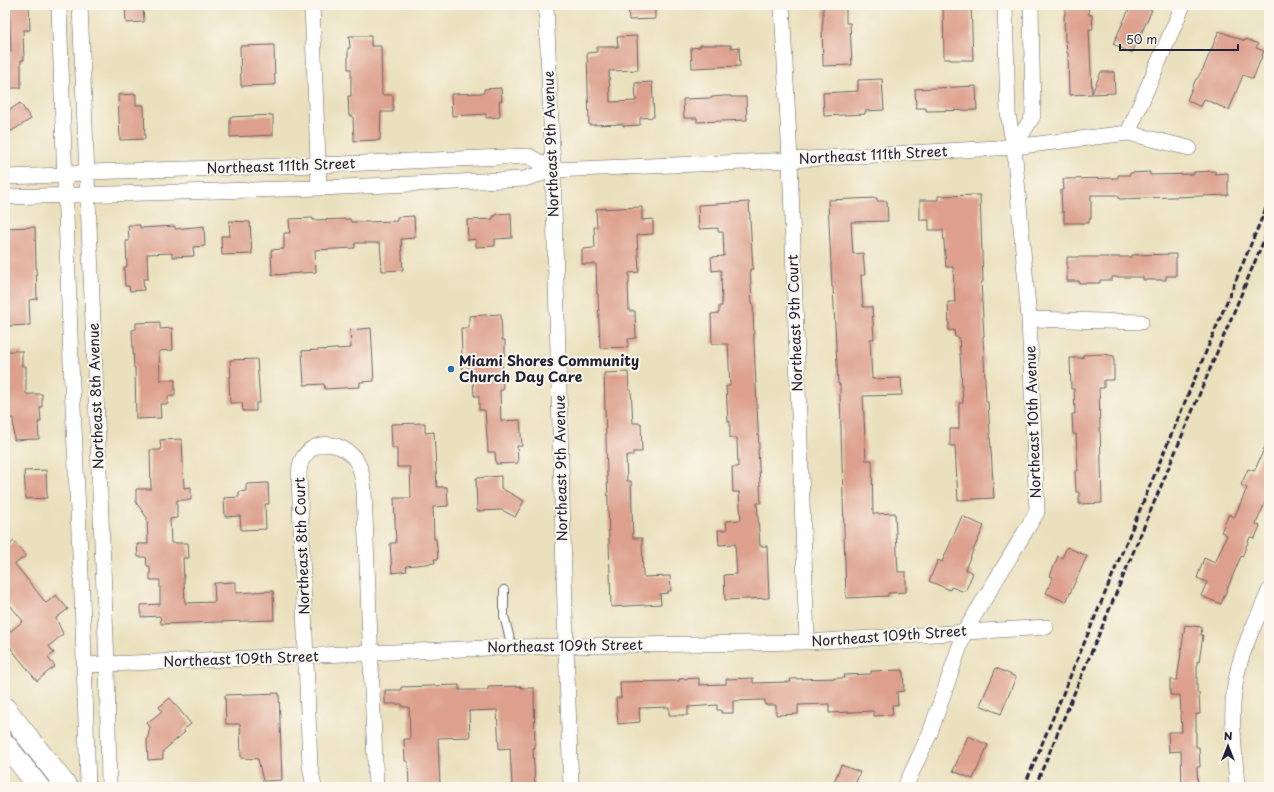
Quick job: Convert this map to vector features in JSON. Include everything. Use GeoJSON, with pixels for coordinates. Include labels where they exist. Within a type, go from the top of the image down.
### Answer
{"type":"FeatureCollection","features":[{"type":"Feature","properties":{"kind":"street","name":"Northeast 8th Avenue"},"geometry":{"type":"LineString","coordinates":[[59,5],[71,364],[88,787]]}},
{"type":"Feature","properties":{"kind":"street","name":"Northeast 8th Avenue"},"geometry":{"type":"LineString","coordinates":[[80,5],[107,664],[109,787]]}},
{"type":"Feature","properties":{"kind":"street"},"geometry":{"type":"LineString","coordinates":[[312,5],[319,188]]}},
{"type":"Feature","properties":{"kind":"street","name":"Northeast 9th Avenue"},"geometry":{"type":"LineString","coordinates":[[546,5],[553,170],[571,787]]}},
{"type":"Feature","properties":{"kind":"street","name":"Northeast 9th Court"},"geometry":{"type":"LineString","coordinates":[[782,5],[790,160],[807,642]]}},
{"type":"Feature","properties":{"kind":"street","name":"Northeast 10th Avenue"},"geometry":{"type":"LineString","coordinates":[[905,787],[930,733],[965,631],[1037,512],[1029,319],[1014,147],[1008,114],[1005,5]]}},
{"type":"Feature","properties":{"kind":"street"},"geometry":{"type":"LineString","coordinates":[[1014,147],[1033,116],[1031,5]]}},
{"type":"Feature","properties":{"kind":"street"},"geometry":{"type":"LineString","coordinates":[[1128,133],[1183,5]]}},
{"type":"Feature","properties":{"kind":"street","name":"Northeast 111th Street"},"geometry":{"type":"LineString","coordinates":[[5,197],[319,188],[524,179],[553,170],[790,160],[1014,147],[1128,133],[1189,148]]}},
{"type":"Feature","properties":{"kind":"street","name":"Northeast 111th Street"},"geometry":{"type":"LineString","coordinates":[[5,177],[65,175],[87,172],[318,165],[529,156],[553,170]]}},
{"type":"Feature","properties":{"kind":"street"},"geometry":{"type":"LineString","coordinates":[[1029,319],[1141,322]]}},
{"type":"Feature","properties":{"kind":"street","name":"Northeast 8th Court"},"geometry":{"type":"LineString","coordinates":[[314,787],[310,766],[299,475],[303,458],[309,451],[323,444],[332,444],[346,450],[358,463],[363,479],[376,787]]}},
{"type":"Feature","properties":{"kind":"street"},"geometry":{"type":"LineString","coordinates":[[1237,787],[1234,719],[1236,680],[1246,643],[1266,607],[1269,591]]}},
{"type":"Feature","properties":{"kind":"street","name":"Northeast 109th Street"},"geometry":{"type":"LineString","coordinates":[[84,665],[512,647],[807,642],[1046,627]]}},
{"type":"Feature","properties":{"kind":"street"},"geometry":{"type":"LineString","coordinates":[[5,708],[63,783],[76,777],[87,769]]}},
{"type":"Feature","properties":{"kind":"street"},"geometry":{"type":"LineString","coordinates":[[5,744],[39,787]]}},
{"type":"Feature","properties":{"kind":"lane"},"geometry":{"type":"LineString","coordinates":[[504,590],[504,616],[512,647]]}},
{"type":"Feature","properties":{"kind":"building"},"geometry":{"type":"Polygon","coordinates":[[[9,5],[29,5],[30,30],[23,30],[24,60],[21,60],[21,88],[5,88],[5,52],[11,52],[9,5]]]}},
{"type":"Feature","properties":{"kind":"building"},"geometry":{"type":"Polygon","coordinates":[[[125,5],[143,5],[144,22],[126,23],[125,5]]]}},
{"type":"Feature","properties":{"kind":"building"},"geometry":{"type":"Polygon","coordinates":[[[628,5],[655,5],[655,19],[629,20],[628,5]]]}},
{"type":"Feature","properties":{"kind":"building"},"geometry":{"type":"Polygon","coordinates":[[[823,5],[846,5],[846,23],[850,23],[852,65],[823,66],[823,5]]]}},
{"type":"Feature","properties":{"kind":"building"},"geometry":{"type":"Polygon","coordinates":[[[943,5],[971,5],[973,60],[944,59],[943,5]]]}},
{"type":"Feature","properties":{"kind":"building"},"geometry":{"type":"Polygon","coordinates":[[[1065,5],[1088,5],[1089,15],[1092,15],[1093,29],[1089,29],[1092,93],[1101,72],[1114,72],[1115,93],[1069,95],[1068,53],[1065,41],[1065,5]]]}},
{"type":"Feature","properties":{"kind":"building"},"geometry":{"type":"Polygon","coordinates":[[[1131,5],[1141,5],[1152,10],[1132,53],[1113,44],[1131,5]]]}},
{"type":"Feature","properties":{"kind":"building"},"geometry":{"type":"Polygon","coordinates":[[[1219,31],[1245,41],[1246,39],[1258,44],[1256,48],[1264,51],[1253,79],[1243,75],[1229,110],[1204,99],[1201,107],[1187,100],[1196,79],[1203,69],[1219,31]]]}},
{"type":"Feature","properties":{"kind":"building"},"geometry":{"type":"Polygon","coordinates":[[[349,36],[371,36],[371,46],[381,46],[382,95],[393,95],[393,112],[381,112],[380,140],[354,141],[353,116],[349,116],[348,96],[351,96],[351,69],[348,69],[348,48],[350,48],[349,36]]]}},
{"type":"Feature","properties":{"kind":"building"},"geometry":{"type":"Polygon","coordinates":[[[637,36],[638,70],[609,71],[610,102],[636,101],[635,83],[652,82],[654,117],[640,118],[640,125],[589,125],[587,53],[597,52],[597,47],[618,47],[617,37],[637,36]]]}},
{"type":"Feature","properties":{"kind":"building"},"geometry":{"type":"Polygon","coordinates":[[[274,45],[275,85],[241,86],[240,46],[274,45]]]}},
{"type":"Feature","properties":{"kind":"building"},"geometry":{"type":"Polygon","coordinates":[[[700,45],[731,45],[731,48],[739,47],[740,66],[692,68],[691,48],[700,47],[700,45]]]}},
{"type":"Feature","properties":{"kind":"building"},"geometry":{"type":"Polygon","coordinates":[[[882,79],[884,110],[865,111],[865,114],[824,116],[823,93],[858,91],[858,80],[882,79]]]}},
{"type":"Feature","properties":{"kind":"building"},"geometry":{"type":"Polygon","coordinates":[[[976,86],[977,110],[926,111],[926,108],[916,108],[915,89],[976,86]]]}},
{"type":"Feature","properties":{"kind":"building"},"geometry":{"type":"Polygon","coordinates":[[[501,88],[502,101],[499,101],[500,117],[486,118],[486,114],[452,116],[451,94],[484,93],[484,89],[501,88]]]}},
{"type":"Feature","properties":{"kind":"building"},"geometry":{"type":"Polygon","coordinates":[[[136,94],[136,105],[144,105],[145,139],[120,140],[118,95],[136,94]]]}},
{"type":"Feature","properties":{"kind":"building"},"geometry":{"type":"Polygon","coordinates":[[[724,96],[746,97],[747,120],[697,122],[697,118],[684,118],[683,99],[724,96]]]}},
{"type":"Feature","properties":{"kind":"building"},"geometry":{"type":"Polygon","coordinates":[[[20,103],[31,119],[5,135],[5,113],[20,103]]]}},
{"type":"Feature","properties":{"kind":"building"},"geometry":{"type":"Polygon","coordinates":[[[273,115],[273,135],[230,137],[230,117],[273,115]]]}},
{"type":"Feature","properties":{"kind":"building"},"geometry":{"type":"Polygon","coordinates":[[[1215,171],[1215,174],[1228,173],[1228,195],[1119,199],[1118,195],[1091,195],[1091,219],[1089,219],[1089,223],[1064,223],[1061,190],[1064,190],[1063,179],[1118,178],[1118,175],[1130,175],[1130,173],[1150,172],[1150,175],[1194,174],[1194,172],[1215,171]]]}},
{"type":"Feature","properties":{"kind":"building"},"geometry":{"type":"Polygon","coordinates":[[[980,195],[983,282],[981,282],[986,402],[988,402],[994,498],[958,500],[955,446],[950,446],[950,429],[959,429],[959,403],[963,403],[959,337],[955,337],[954,330],[949,331],[948,302],[955,302],[953,267],[946,267],[943,230],[929,230],[929,220],[920,220],[920,200],[938,200],[938,196],[980,195]]]}},
{"type":"Feature","properties":{"kind":"building"},"geometry":{"type":"Polygon","coordinates":[[[877,198],[877,201],[887,201],[888,221],[851,222],[853,254],[863,253],[865,275],[861,275],[863,307],[872,307],[874,339],[870,339],[872,379],[901,378],[902,395],[863,396],[866,460],[872,460],[873,514],[895,513],[898,572],[906,572],[906,592],[888,593],[888,596],[846,598],[840,384],[838,384],[828,200],[877,198]]]}},
{"type":"Feature","properties":{"kind":"building"},"geometry":{"type":"Polygon","coordinates":[[[749,202],[753,269],[750,269],[753,303],[761,503],[757,503],[760,546],[767,546],[769,598],[725,600],[724,575],[737,574],[735,544],[719,545],[718,530],[727,530],[726,521],[741,520],[739,492],[733,492],[732,467],[738,467],[737,438],[730,438],[730,421],[728,422],[726,386],[730,386],[728,344],[712,344],[711,314],[719,313],[719,306],[722,306],[721,270],[712,271],[711,257],[724,256],[723,232],[718,232],[718,228],[699,229],[698,205],[749,202]]]}},
{"type":"Feature","properties":{"kind":"building"},"geometry":{"type":"Polygon","coordinates":[[[642,207],[642,220],[653,219],[653,234],[637,235],[639,272],[629,273],[629,311],[635,311],[636,338],[628,339],[628,347],[600,348],[596,264],[582,264],[582,249],[595,248],[594,227],[597,227],[596,209],[642,207]]]}},
{"type":"Feature","properties":{"kind":"building"},"geometry":{"type":"Polygon","coordinates":[[[511,213],[512,238],[495,239],[495,246],[476,247],[476,239],[468,240],[467,220],[493,219],[493,216],[496,216],[496,214],[511,213]]]}},
{"type":"Feature","properties":{"kind":"building"},"geometry":{"type":"Polygon","coordinates":[[[414,216],[415,238],[401,239],[403,270],[382,271],[380,243],[355,243],[355,248],[315,250],[316,272],[272,275],[271,250],[284,249],[284,233],[290,233],[289,219],[350,219],[351,222],[366,222],[397,221],[397,217],[414,216]]]}},
{"type":"Feature","properties":{"kind":"building"},"geometry":{"type":"Polygon","coordinates":[[[229,221],[250,222],[252,254],[222,255],[221,236],[230,236],[229,221]]]}},
{"type":"Feature","properties":{"kind":"building"},"geometry":{"type":"Polygon","coordinates":[[[128,225],[140,225],[140,228],[175,226],[175,229],[204,226],[205,246],[193,247],[194,256],[172,257],[172,253],[147,254],[148,279],[143,279],[144,290],[130,291],[129,286],[125,286],[124,267],[127,267],[126,241],[129,241],[128,225]]]}},
{"type":"Feature","properties":{"kind":"building"},"geometry":{"type":"Polygon","coordinates":[[[35,227],[37,299],[29,300],[30,325],[8,326],[7,312],[5,312],[5,228],[35,227]]]}},
{"type":"Feature","properties":{"kind":"building"},"geometry":{"type":"Polygon","coordinates":[[[1176,254],[1176,276],[1166,276],[1166,280],[1143,280],[1143,277],[1112,277],[1112,280],[1100,280],[1100,283],[1079,283],[1079,281],[1067,281],[1067,257],[1132,257],[1132,255],[1176,254]]]}},
{"type":"Feature","properties":{"kind":"building"},"geometry":{"type":"Polygon","coordinates":[[[501,314],[502,340],[505,340],[505,355],[502,355],[503,390],[500,390],[501,421],[520,420],[522,446],[517,446],[518,463],[496,464],[495,452],[488,452],[485,410],[479,410],[479,396],[474,396],[473,380],[463,381],[461,328],[469,328],[469,316],[501,314]]]}},
{"type":"Feature","properties":{"kind":"building"},"geometry":{"type":"Polygon","coordinates":[[[160,322],[160,329],[172,328],[173,350],[159,351],[160,380],[175,380],[175,396],[168,396],[168,404],[160,404],[161,418],[136,419],[135,368],[132,330],[136,329],[136,323],[160,322]]]}},
{"type":"Feature","properties":{"kind":"building"},"geometry":{"type":"Polygon","coordinates":[[[371,328],[374,381],[360,382],[360,387],[325,389],[324,384],[304,385],[302,351],[351,348],[350,330],[371,328]]]}},
{"type":"Feature","properties":{"kind":"building"},"geometry":{"type":"Polygon","coordinates":[[[5,351],[22,351],[22,366],[26,366],[26,394],[42,394],[42,407],[40,407],[41,422],[38,422],[39,439],[14,440],[13,418],[5,419],[5,351]]]}},
{"type":"Feature","properties":{"kind":"building"},"geometry":{"type":"Polygon","coordinates":[[[1104,354],[1114,356],[1114,380],[1104,380],[1104,388],[1099,388],[1102,503],[1079,504],[1079,492],[1076,492],[1075,471],[1078,471],[1076,434],[1073,434],[1072,414],[1075,414],[1074,389],[1071,389],[1070,358],[1083,358],[1083,355],[1104,354]]]}},
{"type":"Feature","properties":{"kind":"building"},"geometry":{"type":"Polygon","coordinates":[[[257,359],[260,403],[256,403],[256,411],[243,411],[242,403],[230,403],[230,360],[257,359]]]}},
{"type":"Feature","properties":{"kind":"building"},"geometry":{"type":"Polygon","coordinates":[[[628,372],[629,390],[631,390],[633,423],[641,423],[642,452],[633,452],[633,456],[626,456],[627,481],[631,481],[633,538],[642,538],[643,577],[670,576],[671,591],[660,594],[661,604],[611,607],[604,373],[628,372]]]}},
{"type":"Feature","properties":{"kind":"building"},"geometry":{"type":"Polygon","coordinates":[[[425,423],[425,433],[434,432],[437,487],[447,487],[448,506],[433,507],[434,539],[436,539],[438,559],[434,559],[435,563],[406,566],[407,571],[392,573],[390,543],[396,543],[394,498],[411,498],[410,467],[397,467],[397,448],[392,448],[391,424],[425,423]]]}},
{"type":"Feature","properties":{"kind":"building"},"geometry":{"type":"Polygon","coordinates":[[[1269,437],[1269,493],[1256,524],[1260,526],[1255,538],[1250,537],[1221,604],[1201,596],[1207,582],[1197,578],[1204,558],[1215,563],[1227,535],[1221,532],[1229,514],[1234,517],[1235,516],[1247,488],[1241,485],[1248,469],[1255,470],[1269,437]]]}},
{"type":"Feature","properties":{"kind":"building"},"geometry":{"type":"Polygon","coordinates":[[[182,439],[184,488],[191,487],[191,500],[177,500],[177,518],[170,519],[171,543],[188,543],[189,558],[183,558],[185,603],[215,602],[214,583],[236,582],[236,593],[273,591],[274,620],[161,624],[160,616],[141,617],[141,605],[160,604],[160,580],[150,580],[150,566],[147,566],[146,557],[138,557],[137,544],[148,544],[147,518],[136,502],[136,489],[151,489],[150,450],[161,450],[160,440],[182,439]]]}},
{"type":"Feature","properties":{"kind":"building"},"geometry":{"type":"Polygon","coordinates":[[[46,470],[47,498],[26,499],[24,471],[46,470]]]}},
{"type":"Feature","properties":{"kind":"building"},"geometry":{"type":"Polygon","coordinates":[[[501,476],[501,488],[524,501],[515,517],[502,510],[477,511],[476,478],[501,476]]]}},
{"type":"Feature","properties":{"kind":"building"},"geometry":{"type":"Polygon","coordinates":[[[268,483],[269,504],[265,504],[266,529],[241,530],[240,516],[225,517],[224,498],[239,497],[239,492],[246,491],[246,484],[268,483]]]}},
{"type":"Feature","properties":{"kind":"building"},"geometry":{"type":"Polygon","coordinates":[[[962,516],[984,526],[965,569],[973,573],[965,592],[951,587],[950,590],[929,581],[938,560],[942,562],[962,516]]]}},
{"type":"Feature","properties":{"kind":"building"},"geometry":{"type":"Polygon","coordinates":[[[14,541],[26,556],[15,564],[46,603],[56,595],[68,609],[56,618],[63,634],[49,646],[54,653],[48,658],[55,666],[37,681],[5,641],[5,636],[23,621],[5,599],[5,549],[14,541]]]}},
{"type":"Feature","properties":{"kind":"building"},"geometry":{"type":"Polygon","coordinates":[[[1067,547],[1087,556],[1066,602],[1046,593],[1053,577],[1050,576],[1058,556],[1062,558],[1067,547]]]}},
{"type":"Feature","properties":{"kind":"building"},"geometry":{"type":"Polygon","coordinates":[[[1185,625],[1202,627],[1201,635],[1203,635],[1199,662],[1197,661],[1197,693],[1199,692],[1200,714],[1196,714],[1196,747],[1199,747],[1200,767],[1197,767],[1198,787],[1182,787],[1181,751],[1169,752],[1168,732],[1182,732],[1180,695],[1170,695],[1170,680],[1177,680],[1185,625]]]}},
{"type":"Feature","properties":{"kind":"building"},"geometry":{"type":"Polygon","coordinates":[[[996,668],[1016,677],[1001,714],[980,705],[996,668]]]}},
{"type":"Feature","properties":{"kind":"building"},"geometry":{"type":"Polygon","coordinates":[[[903,670],[904,691],[897,692],[898,705],[892,705],[893,715],[874,716],[873,711],[829,713],[829,704],[798,705],[798,714],[776,715],[776,705],[765,705],[765,700],[733,701],[733,713],[721,713],[721,710],[717,710],[717,705],[688,707],[688,715],[669,715],[669,707],[639,708],[640,722],[618,724],[616,698],[621,698],[620,682],[679,681],[679,679],[699,678],[699,685],[726,684],[726,679],[753,678],[753,683],[791,682],[790,679],[845,678],[844,675],[871,674],[871,671],[903,670]]]}},
{"type":"Feature","properties":{"kind":"building"},"geometry":{"type":"Polygon","coordinates":[[[459,685],[459,690],[488,690],[488,687],[521,686],[521,688],[534,688],[535,748],[533,748],[535,787],[512,787],[510,748],[499,749],[497,710],[469,711],[470,737],[438,738],[440,787],[409,787],[408,761],[405,761],[404,739],[410,739],[409,707],[402,707],[402,704],[385,704],[385,690],[401,690],[401,687],[459,685]]]}},
{"type":"Feature","properties":{"kind":"building"},"geometry":{"type":"Polygon","coordinates":[[[279,693],[282,780],[263,781],[258,759],[241,758],[240,724],[226,724],[225,695],[279,693]]]}},
{"type":"Feature","properties":{"kind":"building"},"geometry":{"type":"Polygon","coordinates":[[[170,698],[191,724],[183,730],[185,732],[163,751],[163,759],[148,760],[147,741],[150,727],[147,723],[162,711],[159,707],[170,698]]]}},
{"type":"Feature","properties":{"kind":"building"},"geometry":{"type":"Polygon","coordinates":[[[968,736],[988,745],[973,779],[953,771],[968,736]]]}},
{"type":"Feature","properties":{"kind":"building"},"geometry":{"type":"Polygon","coordinates":[[[841,765],[860,772],[854,787],[832,787],[841,765]]]}},
{"type":"Feature","properties":{"kind":"railway"},"geometry":{"type":"LineString","coordinates":[[1024,787],[1269,201]]}},
{"type":"Feature","properties":{"kind":"railway"},"geometry":{"type":"LineString","coordinates":[[1035,787],[1269,228]]}},
{"type":"Feature","properties":{"kind":"place","name":"Miami Shores Community Church Day Care"},"geometry":{"type":"Point","coordinates":[451,369]}}]}
